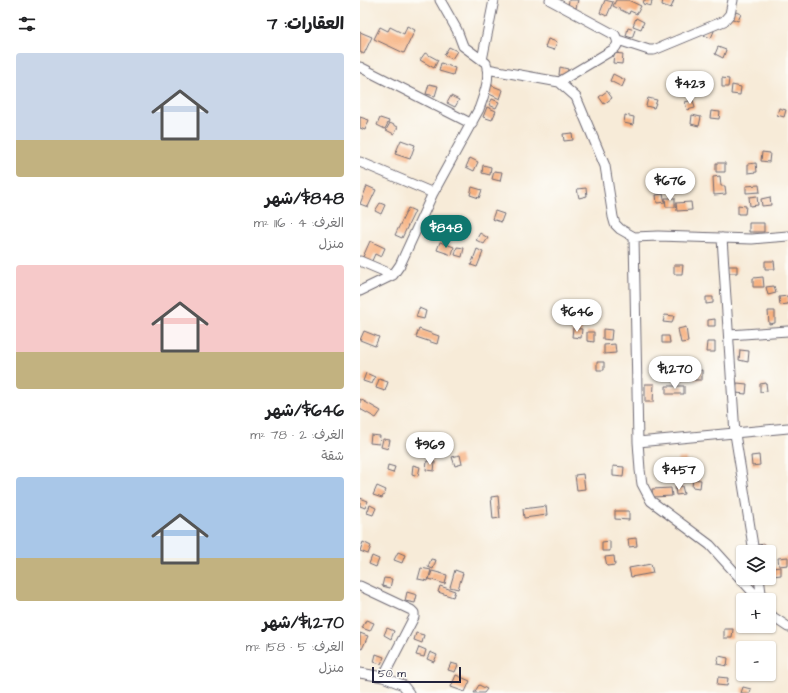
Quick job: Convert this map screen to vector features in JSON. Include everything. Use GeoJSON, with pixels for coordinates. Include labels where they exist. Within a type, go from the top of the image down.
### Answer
{"type":"FeatureCollection","features":[{"type":"Feature","properties":{"kind":"street"},"geometry":{"type":"LineString","coordinates":[[360,290],[393,276],[400,265],[433,194],[472,124],[479,109],[486,85],[488,69],[486,63],[463,46],[457,30],[440,0]]}},
{"type":"Feature","properties":{"kind":"street"},"geometry":{"type":"LineString","coordinates":[[482,60],[494,0]]}},
{"type":"Feature","properties":{"kind":"street"},"geometry":{"type":"LineString","coordinates":[[550,0],[615,35],[618,40],[650,50],[666,46],[724,21],[730,14],[733,0]]}},
{"type":"Feature","properties":{"kind":"street"},"geometry":{"type":"LineString","coordinates":[[559,82],[614,49],[618,40]]}},
{"type":"Feature","properties":{"kind":"street"},"geometry":{"type":"LineString","coordinates":[[360,67],[472,124]]}},
{"type":"Feature","properties":{"kind":"street"},"geometry":{"type":"LineString","coordinates":[[488,69],[559,82],[576,97],[605,166],[615,224],[620,229],[634,237],[658,236],[752,239],[788,236]]}},
{"type":"Feature","properties":{"kind":"street"},"geometry":{"type":"LineString","coordinates":[[360,162],[433,194]]}},
{"type":"Feature","properties":{"kind":"street"},"geometry":{"type":"LineString","coordinates":[[634,237],[638,442],[642,484],[651,501],[710,545],[755,593]]}},
{"type":"Feature","properties":{"kind":"street"},"geometry":{"type":"LineString","coordinates":[[722,238],[736,434],[753,545]]}},
{"type":"Feature","properties":{"kind":"street"},"geometry":{"type":"LineString","coordinates":[[360,261],[393,276]]}},
{"type":"Feature","properties":{"kind":"street"},"geometry":{"type":"LineString","coordinates":[[729,335],[788,331]]}},
{"type":"Feature","properties":{"kind":"street"},"geometry":{"type":"LineString","coordinates":[[638,442],[788,428]]}},
{"type":"Feature","properties":{"kind":"street"},"geometry":{"type":"LineString","coordinates":[[360,586],[411,610],[414,613],[414,617],[384,677]]}},
{"type":"Feature","properties":{"kind":"street"},"geometry":{"type":"LineString","coordinates":[[776,619],[788,627]]}},
{"type":"Feature","properties":{"kind":"street"},"geometry":{"type":"LineString","coordinates":[[360,673],[384,677],[403,685],[409,693]]}},
{"type":"Feature","properties":{"kind":"building"},"geometry":{"type":"Polygon","coordinates":[[[569,0],[578,0],[576,8],[568,7],[569,0]]]}},
{"type":"Feature","properties":{"kind":"building"},"geometry":{"type":"Polygon","coordinates":[[[605,0],[613,2],[607,16],[600,13],[605,0]]]}},
{"type":"Feature","properties":{"kind":"building"},"geometry":{"type":"Polygon","coordinates":[[[616,0],[628,0],[641,6],[637,14],[630,11],[629,14],[613,6],[616,0]]]}},
{"type":"Feature","properties":{"kind":"building"},"geometry":{"type":"Polygon","coordinates":[[[644,0],[652,0],[651,6],[643,4],[644,0]]]}},
{"type":"Feature","properties":{"kind":"building"},"geometry":{"type":"Polygon","coordinates":[[[663,0],[674,0],[671,8],[662,5],[663,0]]]}},
{"type":"Feature","properties":{"kind":"building"},"geometry":{"type":"Polygon","coordinates":[[[733,11],[741,14],[738,21],[730,18],[733,11]]]}},
{"type":"Feature","properties":{"kind":"building"},"geometry":{"type":"Polygon","coordinates":[[[636,18],[644,22],[641,29],[633,26],[636,18]]]}},
{"type":"Feature","properties":{"kind":"building"},"geometry":{"type":"Polygon","coordinates":[[[407,26],[415,30],[404,53],[374,39],[380,27],[388,31],[390,27],[404,34],[407,26]]]}},
{"type":"Feature","properties":{"kind":"building"},"geometry":{"type":"Polygon","coordinates":[[[628,28],[635,30],[632,38],[626,36],[628,28]]]}},
{"type":"Feature","properties":{"kind":"building"},"geometry":{"type":"Polygon","coordinates":[[[706,28],[714,31],[711,38],[703,35],[706,28]]]}},
{"type":"Feature","properties":{"kind":"building"},"geometry":{"type":"Polygon","coordinates":[[[360,32],[372,37],[364,54],[360,52],[360,32]]]}},
{"type":"Feature","properties":{"kind":"building"},"geometry":{"type":"Polygon","coordinates":[[[548,39],[557,42],[554,50],[545,47],[548,39]]]}},
{"type":"Feature","properties":{"kind":"building"},"geometry":{"type":"Polygon","coordinates":[[[449,47],[457,51],[452,59],[444,55],[449,47]]]}},
{"type":"Feature","properties":{"kind":"building"},"geometry":{"type":"Polygon","coordinates":[[[718,47],[726,50],[723,58],[715,54],[718,47]]]}},
{"type":"Feature","properties":{"kind":"building"},"geometry":{"type":"Polygon","coordinates":[[[425,53],[438,60],[434,68],[420,60],[425,53]]]}},
{"type":"Feature","properties":{"kind":"building"},"geometry":{"type":"Polygon","coordinates":[[[614,53],[623,54],[622,64],[613,63],[614,53]]]}},
{"type":"Feature","properties":{"kind":"building"},"geometry":{"type":"Polygon","coordinates":[[[441,63],[455,68],[453,75],[439,71],[441,63]]]}},
{"type":"Feature","properties":{"kind":"building"},"geometry":{"type":"Polygon","coordinates":[[[560,67],[568,69],[567,77],[559,75],[560,67]]]}},
{"type":"Feature","properties":{"kind":"building"},"geometry":{"type":"Polygon","coordinates":[[[613,74],[625,80],[622,87],[610,81],[613,74]]]}},
{"type":"Feature","properties":{"kind":"building"},"geometry":{"type":"Polygon","coordinates":[[[722,78],[729,79],[728,87],[722,87],[722,78]]]}},
{"type":"Feature","properties":{"kind":"building"},"geometry":{"type":"Polygon","coordinates":[[[429,84],[438,86],[435,96],[426,94],[429,84]]]}},
{"type":"Feature","properties":{"kind":"building"},"geometry":{"type":"Polygon","coordinates":[[[488,84],[503,90],[500,99],[485,92],[488,84]]]}},
{"type":"Feature","properties":{"kind":"building"},"geometry":{"type":"Polygon","coordinates":[[[732,85],[741,87],[740,95],[731,94],[732,85]]]}},
{"type":"Feature","properties":{"kind":"building"},"geometry":{"type":"Polygon","coordinates":[[[607,91],[612,98],[604,104],[599,97],[607,91]]]}},
{"type":"Feature","properties":{"kind":"building"},"geometry":{"type":"Polygon","coordinates":[[[451,96],[459,100],[455,107],[447,103],[451,96]]]}},
{"type":"Feature","properties":{"kind":"building"},"geometry":{"type":"Polygon","coordinates":[[[648,98],[657,100],[654,108],[646,106],[648,98]]]}},
{"type":"Feature","properties":{"kind":"building"},"geometry":{"type":"Polygon","coordinates":[[[492,99],[499,102],[496,108],[489,105],[492,99]]]}},
{"type":"Feature","properties":{"kind":"building"},"geometry":{"type":"Polygon","coordinates":[[[693,100],[695,108],[687,110],[685,102],[693,100]]]}},
{"type":"Feature","properties":{"kind":"building"},"geometry":{"type":"Polygon","coordinates":[[[487,107],[496,111],[492,120],[483,117],[487,107]]]}},
{"type":"Feature","properties":{"kind":"building"},"geometry":{"type":"Polygon","coordinates":[[[779,108],[786,110],[784,117],[777,115],[779,108]]]}},
{"type":"Feature","properties":{"kind":"building"},"geometry":{"type":"Polygon","coordinates":[[[711,111],[720,112],[719,119],[710,118],[711,111]]]}},
{"type":"Feature","properties":{"kind":"building"},"geometry":{"type":"Polygon","coordinates":[[[625,115],[634,117],[633,125],[624,123],[625,115]]]}},
{"type":"Feature","properties":{"kind":"building"},"geometry":{"type":"Polygon","coordinates":[[[692,115],[701,117],[699,126],[691,124],[692,115]]]}},
{"type":"Feature","properties":{"kind":"building"},"geometry":{"type":"Polygon","coordinates":[[[360,117],[369,120],[365,130],[360,128],[360,117]]]}},
{"type":"Feature","properties":{"kind":"building"},"geometry":{"type":"Polygon","coordinates":[[[380,118],[389,121],[385,129],[377,125],[380,118]]]}},
{"type":"Feature","properties":{"kind":"building"},"geometry":{"type":"Polygon","coordinates":[[[390,123],[398,127],[394,134],[386,130],[390,123]]]}},
{"type":"Feature","properties":{"kind":"building"},"geometry":{"type":"Polygon","coordinates":[[[572,133],[573,140],[564,141],[563,134],[572,133]]]}},
{"type":"Feature","properties":{"kind":"building"},"geometry":{"type":"Polygon","coordinates":[[[401,140],[415,145],[410,159],[395,154],[401,140]]]}},
{"type":"Feature","properties":{"kind":"building"},"geometry":{"type":"Polygon","coordinates":[[[762,152],[770,153],[769,162],[761,161],[762,152]]]}},
{"type":"Feature","properties":{"kind":"building"},"geometry":{"type":"Polygon","coordinates":[[[470,158],[478,162],[474,171],[466,167],[470,158]]]}},
{"type":"Feature","properties":{"kind":"building"},"geometry":{"type":"Polygon","coordinates":[[[716,163],[725,163],[725,172],[716,172],[716,163]]]}},
{"type":"Feature","properties":{"kind":"building"},"geometry":{"type":"Polygon","coordinates":[[[756,163],[757,172],[748,173],[748,164],[756,163]]]}},
{"type":"Feature","properties":{"kind":"building"},"geometry":{"type":"Polygon","coordinates":[[[483,165],[491,167],[490,175],[482,173],[483,165]]]}},
{"type":"Feature","properties":{"kind":"building"},"geometry":{"type":"Polygon","coordinates":[[[494,171],[502,172],[500,181],[492,179],[494,171]]]}},
{"type":"Feature","properties":{"kind":"building"},"geometry":{"type":"Polygon","coordinates":[[[720,176],[721,186],[725,186],[726,194],[714,195],[713,177],[720,176]]]}},
{"type":"Feature","properties":{"kind":"building"},"geometry":{"type":"Polygon","coordinates":[[[759,185],[760,192],[746,193],[746,186],[759,185]]]}},
{"type":"Feature","properties":{"kind":"building"},"geometry":{"type":"Polygon","coordinates":[[[367,186],[376,190],[368,207],[360,204],[367,186]]]}},
{"type":"Feature","properties":{"kind":"building"},"geometry":{"type":"Polygon","coordinates":[[[472,187],[482,190],[479,198],[470,195],[472,187]]]}},
{"type":"Feature","properties":{"kind":"building"},"geometry":{"type":"Polygon","coordinates":[[[586,188],[587,196],[579,198],[577,189],[586,188]]]}},
{"type":"Feature","properties":{"kind":"building"},"geometry":{"type":"Polygon","coordinates":[[[663,194],[665,202],[657,203],[656,195],[663,194]]]}},
{"type":"Feature","properties":{"kind":"building"},"geometry":{"type":"Polygon","coordinates":[[[757,196],[758,205],[750,206],[749,197],[757,196]]]}},
{"type":"Feature","properties":{"kind":"building"},"geometry":{"type":"Polygon","coordinates":[[[770,197],[771,205],[762,206],[761,199],[770,197]]]}},
{"type":"Feature","properties":{"kind":"building"},"geometry":{"type":"Polygon","coordinates":[[[665,198],[675,198],[675,207],[666,207],[665,198]]]}},
{"type":"Feature","properties":{"kind":"building"},"geometry":{"type":"Polygon","coordinates":[[[691,202],[692,210],[677,211],[676,203],[691,202]]]}},
{"type":"Feature","properties":{"kind":"building"},"geometry":{"type":"Polygon","coordinates":[[[380,203],[385,205],[381,214],[375,211],[380,203]]]}},
{"type":"Feature","properties":{"kind":"building"},"geometry":{"type":"Polygon","coordinates":[[[738,205],[746,206],[745,214],[738,214],[738,205]]]}},
{"type":"Feature","properties":{"kind":"building"},"geometry":{"type":"Polygon","coordinates":[[[408,208],[415,211],[402,238],[395,235],[408,208]]]}},
{"type":"Feature","properties":{"kind":"building"},"geometry":{"type":"Polygon","coordinates":[[[495,211],[504,214],[501,222],[492,219],[495,211]]]}},
{"type":"Feature","properties":{"kind":"building"},"geometry":{"type":"Polygon","coordinates":[[[440,219],[448,221],[447,228],[438,227],[440,219]]]}},
{"type":"Feature","properties":{"kind":"building"},"geometry":{"type":"Polygon","coordinates":[[[749,223],[764,223],[764,232],[749,232],[749,223]]]}},
{"type":"Feature","properties":{"kind":"building"},"geometry":{"type":"Polygon","coordinates":[[[480,233],[488,238],[484,244],[476,240],[480,233]]]}},
{"type":"Feature","properties":{"kind":"building"},"geometry":{"type":"Polygon","coordinates":[[[370,241],[385,248],[381,257],[375,254],[371,263],[362,259],[370,241]]]}},
{"type":"Feature","properties":{"kind":"building"},"geometry":{"type":"Polygon","coordinates":[[[440,242],[454,247],[452,255],[437,250],[440,242]]]}},
{"type":"Feature","properties":{"kind":"building"},"geometry":{"type":"Polygon","coordinates":[[[457,247],[464,248],[462,257],[455,255],[457,247]]]}},
{"type":"Feature","properties":{"kind":"building"},"geometry":{"type":"Polygon","coordinates":[[[477,249],[483,252],[477,267],[471,265],[477,249]]]}},
{"type":"Feature","properties":{"kind":"building"},"geometry":{"type":"Polygon","coordinates":[[[765,261],[774,261],[775,269],[765,269],[765,261]]]}},
{"type":"Feature","properties":{"kind":"building"},"geometry":{"type":"Polygon","coordinates":[[[674,265],[683,265],[682,274],[674,274],[674,265]]]}},
{"type":"Feature","properties":{"kind":"building"},"geometry":{"type":"Polygon","coordinates":[[[727,266],[737,266],[737,273],[728,273],[727,266]]]}},
{"type":"Feature","properties":{"kind":"building"},"geometry":{"type":"Polygon","coordinates":[[[763,277],[764,287],[753,287],[753,278],[763,277]]]}},
{"type":"Feature","properties":{"kind":"building"},"geometry":{"type":"Polygon","coordinates":[[[774,286],[776,293],[768,295],[766,287],[774,286]]]}},
{"type":"Feature","properties":{"kind":"building"},"geometry":{"type":"Polygon","coordinates":[[[788,296],[788,304],[780,305],[779,297],[788,296]]]}},
{"type":"Feature","properties":{"kind":"building"},"geometry":{"type":"Polygon","coordinates":[[[706,297],[713,297],[713,303],[706,304],[706,297]]]}},
{"type":"Feature","properties":{"kind":"building"},"geometry":{"type":"Polygon","coordinates":[[[419,308],[426,311],[424,319],[416,317],[419,308]]]}},
{"type":"Feature","properties":{"kind":"building"},"geometry":{"type":"Polygon","coordinates":[[[768,311],[775,311],[775,323],[769,324],[768,311]]]}},
{"type":"Feature","properties":{"kind":"building"},"geometry":{"type":"Polygon","coordinates":[[[665,315],[674,316],[672,323],[663,322],[665,315]]]}},
{"type":"Feature","properties":{"kind":"building"},"geometry":{"type":"Polygon","coordinates":[[[715,319],[715,326],[708,326],[708,320],[715,319]]]}},
{"type":"Feature","properties":{"kind":"building"},"geometry":{"type":"Polygon","coordinates":[[[686,327],[688,342],[681,343],[678,329],[686,327]]]}},
{"type":"Feature","properties":{"kind":"building"},"geometry":{"type":"Polygon","coordinates":[[[573,328],[582,329],[581,338],[572,337],[573,328]]]}},
{"type":"Feature","properties":{"kind":"building"},"geometry":{"type":"Polygon","coordinates":[[[419,329],[439,336],[437,344],[416,337],[419,329]]]}},
{"type":"Feature","properties":{"kind":"building"},"geometry":{"type":"Polygon","coordinates":[[[603,329],[612,330],[611,340],[603,339],[603,329]]]}},
{"type":"Feature","properties":{"kind":"building"},"geometry":{"type":"Polygon","coordinates":[[[364,331],[379,337],[375,346],[360,340],[364,331]]]}},
{"type":"Feature","properties":{"kind":"building"},"geometry":{"type":"Polygon","coordinates":[[[587,332],[594,332],[594,342],[587,341],[587,332]]]}},
{"type":"Feature","properties":{"kind":"building"},"geometry":{"type":"Polygon","coordinates":[[[662,336],[669,336],[670,343],[662,343],[662,336]]]}},
{"type":"Feature","properties":{"kind":"building"},"geometry":{"type":"Polygon","coordinates":[[[707,342],[715,342],[715,352],[706,352],[707,342]]]}},
{"type":"Feature","properties":{"kind":"building"},"geometry":{"type":"Polygon","coordinates":[[[615,344],[616,353],[604,354],[604,345],[615,344]]]}},
{"type":"Feature","properties":{"kind":"building"},"geometry":{"type":"Polygon","coordinates":[[[740,350],[749,351],[748,362],[739,360],[740,350]]]}},
{"type":"Feature","properties":{"kind":"building"},"geometry":{"type":"Polygon","coordinates":[[[597,362],[604,362],[604,370],[597,370],[597,362]]]}},
{"type":"Feature","properties":{"kind":"building"},"geometry":{"type":"Polygon","coordinates":[[[684,365],[693,365],[693,373],[685,373],[684,365]]]}},
{"type":"Feature","properties":{"kind":"building"},"geometry":{"type":"Polygon","coordinates":[[[702,370],[702,380],[694,380],[694,371],[702,370]]]}},
{"type":"Feature","properties":{"kind":"building"},"geometry":{"type":"Polygon","coordinates":[[[366,373],[375,377],[372,384],[363,381],[366,373]]]}},
{"type":"Feature","properties":{"kind":"building"},"geometry":{"type":"Polygon","coordinates":[[[379,379],[388,382],[385,391],[376,388],[379,379]]]}},
{"type":"Feature","properties":{"kind":"building"},"geometry":{"type":"Polygon","coordinates":[[[737,383],[747,384],[746,394],[736,393],[737,383]]]}},
{"type":"Feature","properties":{"kind":"building"},"geometry":{"type":"Polygon","coordinates":[[[766,383],[767,391],[760,392],[760,384],[766,383]]]}},
{"type":"Feature","properties":{"kind":"building"},"geometry":{"type":"Polygon","coordinates":[[[645,384],[654,384],[653,402],[645,402],[645,384]]]}},
{"type":"Feature","properties":{"kind":"building"},"geometry":{"type":"Polygon","coordinates":[[[666,386],[684,386],[684,394],[666,394],[666,386]]]}},
{"type":"Feature","properties":{"kind":"building"},"geometry":{"type":"Polygon","coordinates":[[[360,399],[381,411],[376,418],[360,409],[360,399]]]}},
{"type":"Feature","properties":{"kind":"building"},"geometry":{"type":"Polygon","coordinates":[[[371,435],[380,436],[379,444],[370,443],[371,435]]]}},
{"type":"Feature","properties":{"kind":"building"},"geometry":{"type":"Polygon","coordinates":[[[383,439],[390,440],[388,449],[381,447],[383,439]]]}},
{"type":"Feature","properties":{"kind":"building"},"geometry":{"type":"Polygon","coordinates":[[[460,455],[462,464],[455,466],[452,457],[460,455]]]}},
{"type":"Feature","properties":{"kind":"building"},"geometry":{"type":"Polygon","coordinates":[[[759,455],[760,465],[752,466],[751,456],[759,455]]]}},
{"type":"Feature","properties":{"kind":"building"},"geometry":{"type":"Polygon","coordinates":[[[677,458],[686,458],[686,466],[678,466],[677,458]]]}},
{"type":"Feature","properties":{"kind":"building"},"geometry":{"type":"Polygon","coordinates":[[[427,461],[435,462],[434,471],[426,470],[427,461]]]}},
{"type":"Feature","properties":{"kind":"building"},"geometry":{"type":"Polygon","coordinates":[[[388,465],[395,467],[393,473],[387,471],[388,465]]]}},
{"type":"Feature","properties":{"kind":"building"},"geometry":{"type":"Polygon","coordinates":[[[413,465],[420,467],[418,476],[412,474],[413,465]]]}},
{"type":"Feature","properties":{"kind":"building"},"geometry":{"type":"Polygon","coordinates":[[[613,466],[624,467],[623,477],[613,476],[613,466]]]}},
{"type":"Feature","properties":{"kind":"building"},"geometry":{"type":"Polygon","coordinates":[[[583,474],[585,489],[577,490],[575,475],[583,474]]]}},
{"type":"Feature","properties":{"kind":"building"},"geometry":{"type":"Polygon","coordinates":[[[693,479],[701,480],[700,488],[692,487],[693,479]]]}},
{"type":"Feature","properties":{"kind":"building"},"geometry":{"type":"Polygon","coordinates":[[[377,486],[386,490],[382,498],[373,495],[377,486]]]}},
{"type":"Feature","properties":{"kind":"building"},"geometry":{"type":"Polygon","coordinates":[[[682,486],[684,494],[676,495],[675,487],[682,486]]]}},
{"type":"Feature","properties":{"kind":"building"},"geometry":{"type":"Polygon","coordinates":[[[671,488],[672,496],[653,497],[652,489],[671,488]]]}},
{"type":"Feature","properties":{"kind":"building"},"geometry":{"type":"Polygon","coordinates":[[[498,496],[500,518],[493,519],[491,497],[498,496]]]}},
{"type":"Feature","properties":{"kind":"building"},"geometry":{"type":"Polygon","coordinates":[[[360,498],[368,501],[365,508],[360,506],[360,498]]]}},
{"type":"Feature","properties":{"kind":"building"},"geometry":{"type":"Polygon","coordinates":[[[370,505],[376,508],[373,515],[367,513],[370,505]]]}},
{"type":"Feature","properties":{"kind":"building"},"geometry":{"type":"Polygon","coordinates":[[[546,506],[547,515],[524,518],[523,509],[546,506]]]}},
{"type":"Feature","properties":{"kind":"building"},"geometry":{"type":"Polygon","coordinates":[[[615,511],[629,511],[629,520],[615,519],[615,511]]]}},
{"type":"Feature","properties":{"kind":"building"},"geometry":{"type":"Polygon","coordinates":[[[636,538],[637,546],[629,547],[628,539],[636,538]]]}},
{"type":"Feature","properties":{"kind":"building"},"geometry":{"type":"Polygon","coordinates":[[[610,541],[610,551],[602,551],[602,542],[610,541]]]}},
{"type":"Feature","properties":{"kind":"building"},"geometry":{"type":"Polygon","coordinates":[[[363,542],[371,546],[368,554],[360,551],[363,542]]]}},
{"type":"Feature","properties":{"kind":"building"},"geometry":{"type":"Polygon","coordinates":[[[398,552],[405,555],[402,563],[394,560],[398,552]]]}},
{"type":"Feature","properties":{"kind":"building"},"geometry":{"type":"Polygon","coordinates":[[[372,556],[379,559],[376,567],[369,564],[372,556]]]}},
{"type":"Feature","properties":{"kind":"building"},"geometry":{"type":"Polygon","coordinates":[[[614,556],[615,565],[607,566],[605,557],[614,556]]]}},
{"type":"Feature","properties":{"kind":"building"},"geometry":{"type":"Polygon","coordinates":[[[788,557],[788,565],[779,566],[778,558],[788,557]]]}},
{"type":"Feature","properties":{"kind":"building"},"geometry":{"type":"Polygon","coordinates":[[[431,559],[436,560],[433,569],[428,567],[431,559]]]}},
{"type":"Feature","properties":{"kind":"building"},"geometry":{"type":"Polygon","coordinates":[[[651,564],[653,573],[631,577],[629,568],[651,564]]]}},
{"type":"Feature","properties":{"kind":"building"},"geometry":{"type":"Polygon","coordinates":[[[781,567],[781,575],[776,576],[776,568],[781,567]]]}},
{"type":"Feature","properties":{"kind":"building"},"geometry":{"type":"Polygon","coordinates":[[[421,568],[431,570],[428,581],[418,579],[421,568]]]}},
{"type":"Feature","properties":{"kind":"building"},"geometry":{"type":"Polygon","coordinates":[[[455,570],[463,573],[458,589],[450,587],[455,570]]]}},
{"type":"Feature","properties":{"kind":"building"},"geometry":{"type":"Polygon","coordinates":[[[432,571],[447,575],[445,584],[429,579],[432,571]]]}},
{"type":"Feature","properties":{"kind":"building"},"geometry":{"type":"Polygon","coordinates":[[[384,578],[392,579],[390,588],[382,586],[384,578]]]}},
{"type":"Feature","properties":{"kind":"building"},"geometry":{"type":"Polygon","coordinates":[[[440,586],[455,591],[453,597],[438,592],[440,586]]]}},
{"type":"Feature","properties":{"kind":"building"},"geometry":{"type":"Polygon","coordinates":[[[407,592],[417,595],[415,603],[405,601],[407,592]]]}},
{"type":"Feature","properties":{"kind":"building"},"geometry":{"type":"Polygon","coordinates":[[[366,620],[374,623],[370,631],[362,628],[366,620]]]}},
{"type":"Feature","properties":{"kind":"building"},"geometry":{"type":"Polygon","coordinates":[[[387,628],[394,631],[391,639],[384,635],[387,628]]]}},
{"type":"Feature","properties":{"kind":"building"},"geometry":{"type":"Polygon","coordinates":[[[724,629],[733,629],[732,638],[724,638],[724,629]]]}},
{"type":"Feature","properties":{"kind":"building"},"geometry":{"type":"Polygon","coordinates":[[[360,633],[368,636],[362,649],[360,648],[360,633]]]}},
{"type":"Feature","properties":{"kind":"building"},"geometry":{"type":"Polygon","coordinates":[[[416,633],[424,635],[422,643],[414,640],[416,633]]]}},
{"type":"Feature","properties":{"kind":"building"},"geometry":{"type":"Polygon","coordinates":[[[419,647],[426,650],[424,657],[416,655],[419,647]]]}},
{"type":"Feature","properties":{"kind":"building"},"geometry":{"type":"Polygon","coordinates":[[[430,652],[437,655],[434,662],[427,659],[430,652]]]}},
{"type":"Feature","properties":{"kind":"building"},"geometry":{"type":"Polygon","coordinates":[[[376,654],[384,657],[381,664],[374,662],[376,654]]]}},
{"type":"Feature","properties":{"kind":"building"},"geometry":{"type":"Polygon","coordinates":[[[719,656],[728,658],[727,666],[717,664],[719,656]]]}},
{"type":"Feature","properties":{"kind":"building"},"geometry":{"type":"Polygon","coordinates":[[[451,663],[458,665],[455,672],[448,670],[451,663]]]}},
{"type":"Feature","properties":{"kind":"building"},"geometry":{"type":"Polygon","coordinates":[[[456,675],[470,681],[465,692],[451,687],[456,675]]]}},
{"type":"Feature","properties":{"kind":"building"},"geometry":{"type":"Polygon","coordinates":[[[718,677],[728,678],[727,686],[717,685],[718,677]]]}},
{"type":"Feature","properties":{"kind":"building"},"geometry":{"type":"Polygon","coordinates":[[[479,685],[487,689],[484,693],[474,693],[479,685]]]}},
{"type":"Feature","properties":{"kind":"building"},"geometry":{"type":"Polygon","coordinates":[[[743,687],[751,689],[750,693],[741,693],[743,687]]]}}]}
